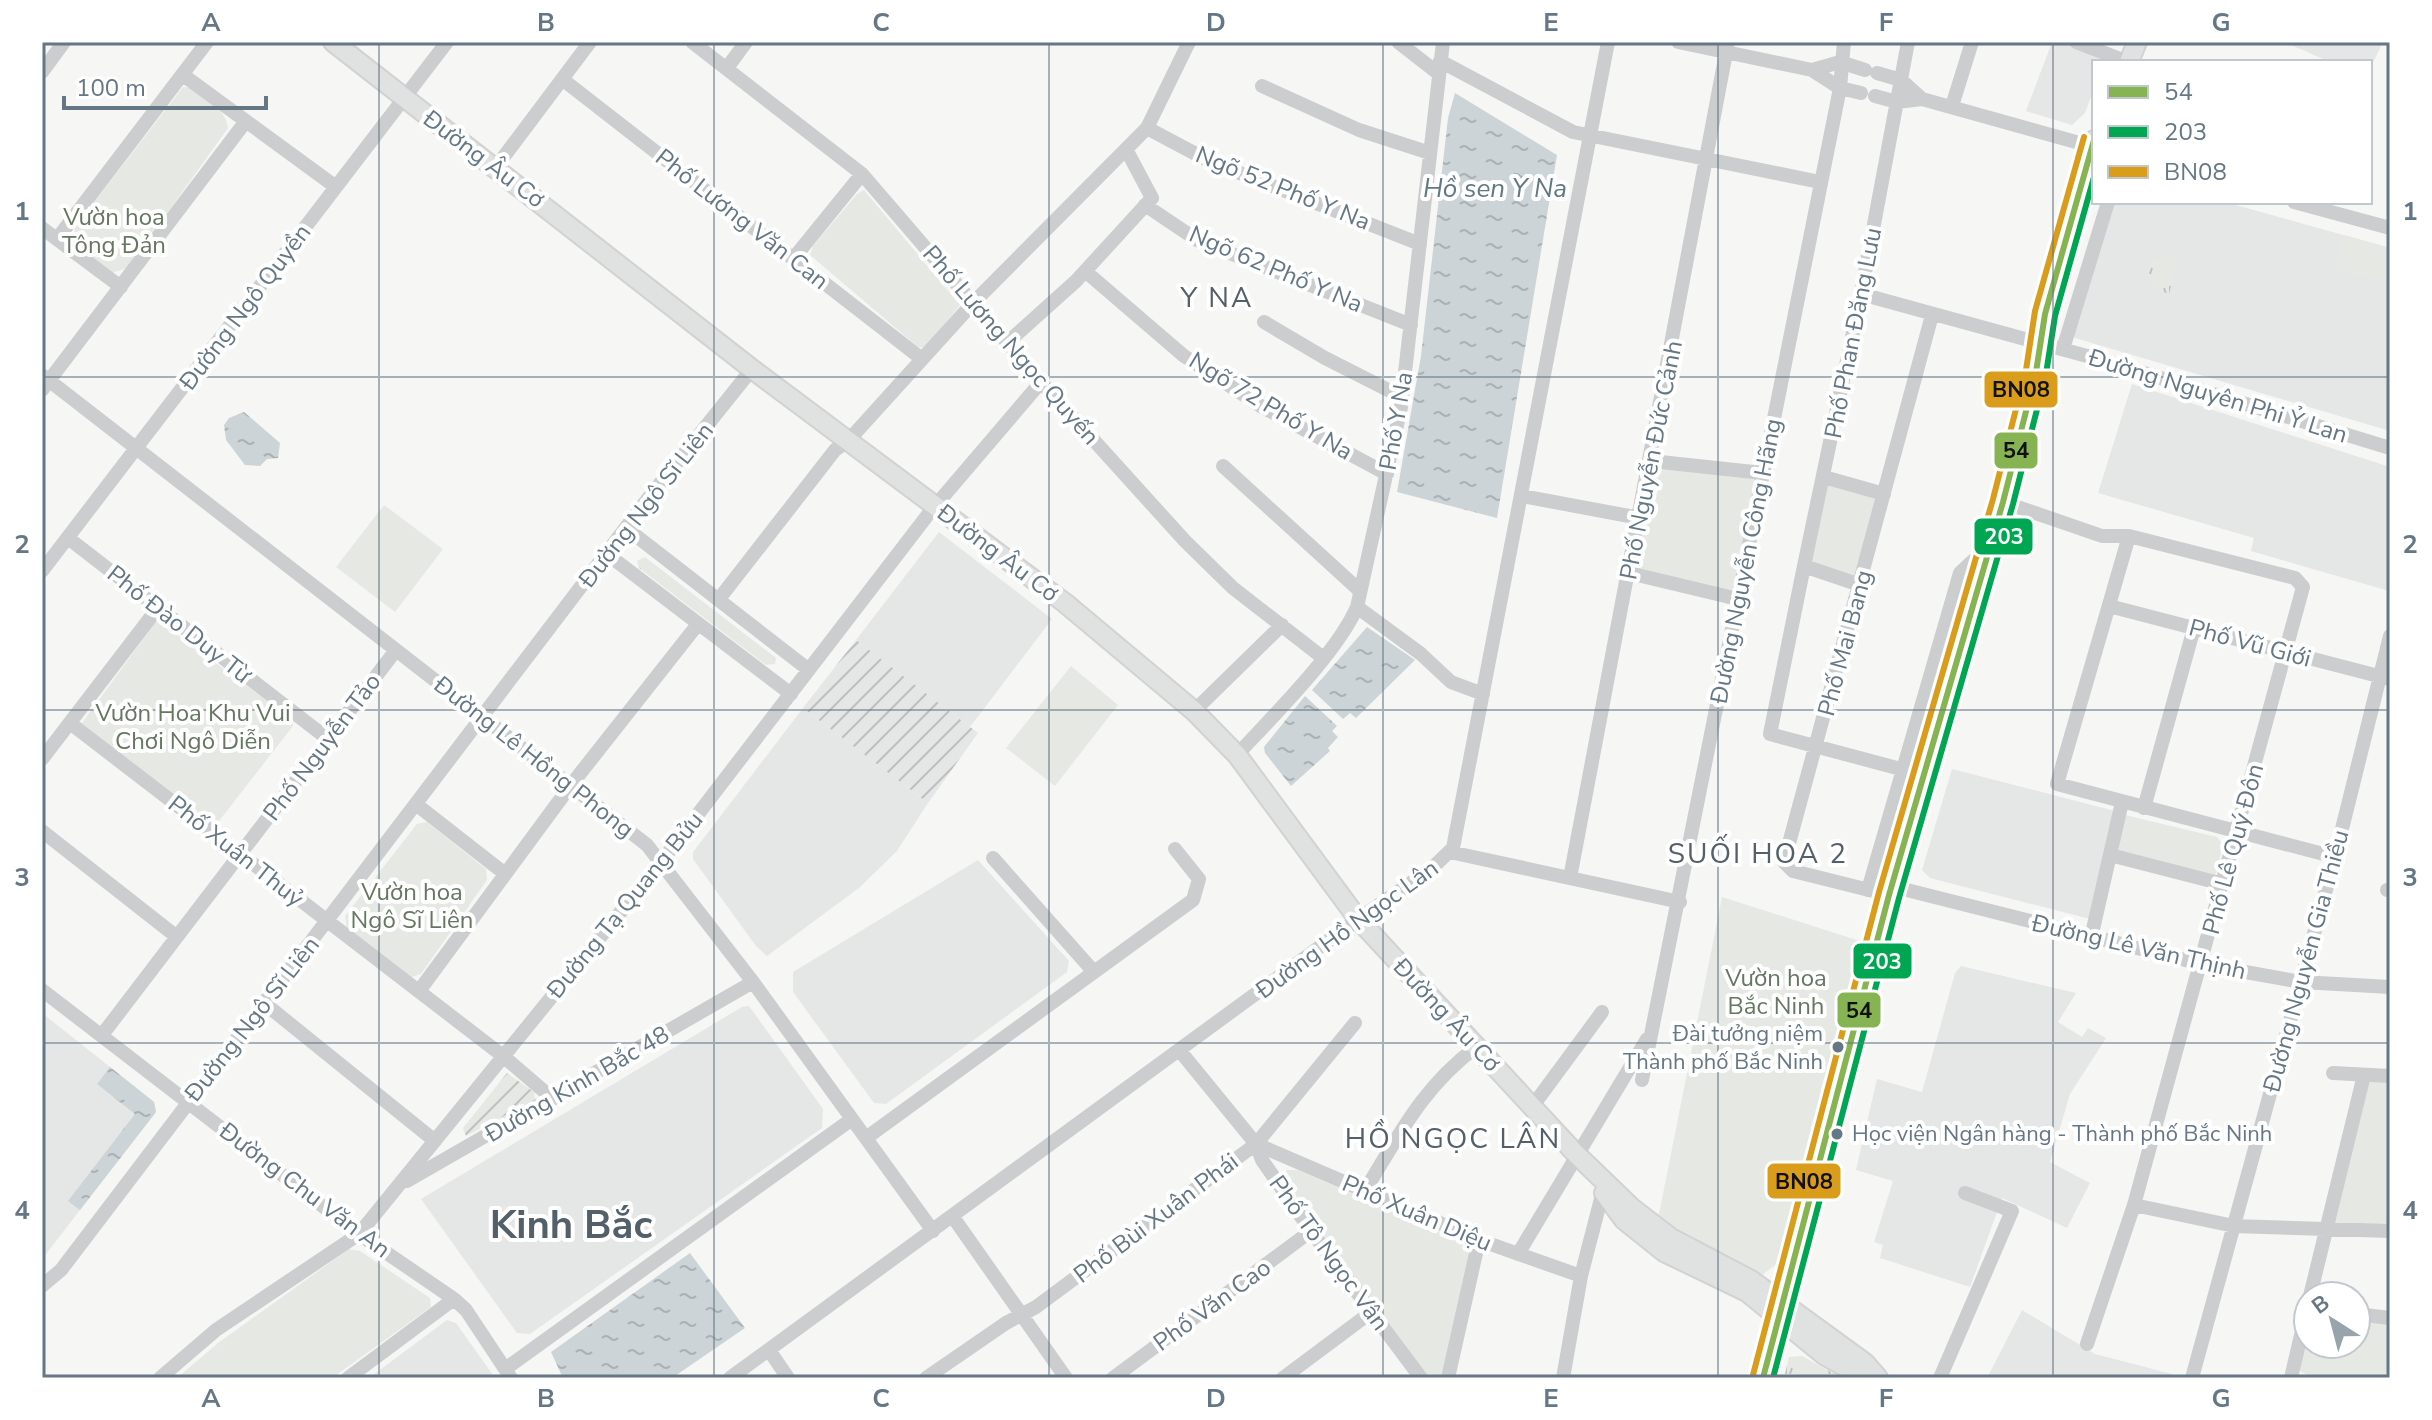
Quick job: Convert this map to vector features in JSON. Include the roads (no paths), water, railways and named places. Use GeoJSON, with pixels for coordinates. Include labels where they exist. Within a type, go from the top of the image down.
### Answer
{"type":"FeatureCollection","features":[{"type":"Feature","properties":{"kind":"main road","name":"Đường Âu Cơ"},"geometry":{"type":"LineString","coordinates":[[333,42],[752,369],[1078,614],[1194,711],[1237,755],[1358,919],[1577,1155],[1632,1208],[1671,1238],[1751,1280],[1782,1310]]}},
{"type":"Feature","properties":{"kind":"main road"},"geometry":{"type":"LineString","coordinates":[[1763,1378],[1890,890],[2003,502],[2036,372],[2039,343],[2092,148]]}},
{"type":"Feature","properties":{"kind":"main road","name":"Đường Âu Cơ"},"geometry":{"type":"LineString","coordinates":[[1577,1155],[1624,1220],[1664,1252],[1782,1310]]}},
{"type":"Feature","properties":{"kind":"main road"},"geometry":{"type":"LineString","coordinates":[[1782,1310],[1824,1355],[1866,1378]]}},
{"type":"Feature","properties":{"kind":"main road"},"geometry":{"type":"LineString","coordinates":[[1782,1310],[1865,1363],[1878,1378]]}},
{"type":"Feature","properties":{"kind":"street"},"geometry":{"type":"LineString","coordinates":[[42,72],[64,42]]}},
{"type":"Feature","properties":{"kind":"street"},"geometry":{"type":"LineString","coordinates":[[57,239],[207,42]]}},
{"type":"Feature","properties":{"kind":"street","name":"Đường Ngô Quyền"},"geometry":{"type":"LineString","coordinates":[[42,571],[447,42]]}},
{"type":"Feature","properties":{"kind":"street"},"geometry":{"type":"LineString","coordinates":[[496,167],[590,42]]}},
{"type":"Feature","properties":{"kind":"street","name":"Phố Lương Ngọc Quyến"},"geometry":{"type":"LineString","coordinates":[[692,42],[862,174],[1041,382],[1211,568],[1322,657]]}},
{"type":"Feature","properties":{"kind":"street"},"geometry":{"type":"LineString","coordinates":[[727,68],[746,42]]}},
{"type":"Feature","properties":{"kind":"street"},"geometry":{"type":"LineString","coordinates":[[719,599],[835,450],[848,441],[973,303],[1147,128],[1189,42]]}},
{"type":"Feature","properties":{"kind":"street"},"geometry":{"type":"LineString","coordinates":[[1398,42],[1440,68],[1573,132],[1820,182]]}},
{"type":"Feature","properties":{"kind":"street","name":"Phố Y Na"},"geometry":{"type":"LineString","coordinates":[[1237,755],[1322,657],[1350,622],[1357,607],[1402,397],[1443,42]]}},
{"type":"Feature","properties":{"kind":"street","name":"Đường Hồ Ngọc Lân"},"geometry":{"type":"LineString","coordinates":[[730,1378],[1358,919],[1430,870],[1450,852],[1457,836],[1608,42]]}},
{"type":"Feature","properties":{"kind":"street"},"geometry":{"type":"LineString","coordinates":[[1678,42],[1727,47],[1812,70],[1840,88],[1897,102],[1922,99],[2092,144]]}},
{"type":"Feature","properties":{"kind":"street","name":"Đường Nguyễn Công Hãng"},"geometry":{"type":"LineString","coordinates":[[1642,1080],[1680,902],[1840,88],[1844,42]]}},
{"type":"Feature","properties":{"kind":"street","name":"Phố Phan Đăng Lưu"},"geometry":{"type":"LineString","coordinates":[[1818,746],[1770,734],[1861,294],[1908,42]]}},
{"type":"Feature","properties":{"kind":"street"},"geometry":{"type":"LineString","coordinates":[[1952,106],[1972,42]]}},
{"type":"Feature","properties":{"kind":"street"},"geometry":{"type":"LineString","coordinates":[[2076,42],[2124,60]]}},
{"type":"Feature","properties":{"kind":"street","name":"Phố Nguyễn Đức Cảnh"},"geometry":{"type":"LineString","coordinates":[[1570,878],[1727,47]]}},
{"type":"Feature","properties":{"kind":"street"},"geometry":{"type":"LineString","coordinates":[[1812,70],[1840,62],[1901,80],[1922,99]]}},
{"type":"Feature","properties":{"kind":"street"},"geometry":{"type":"LineString","coordinates":[[183,75],[336,187]]}},
{"type":"Feature","properties":{"kind":"street","name":"Phố Lương Văn Can"},"geometry":{"type":"LineString","coordinates":[[562,79],[922,359]]}},
{"type":"Feature","properties":{"kind":"street"},"geometry":{"type":"LineString","coordinates":[[1262,86],[1359,130],[1430,153]]}},
{"type":"Feature","properties":{"kind":"street"},"geometry":{"type":"LineString","coordinates":[[45,382],[246,121]]}},
{"type":"Feature","properties":{"kind":"street","name":"Ngõ 52 Phố Y Na"},"geometry":{"type":"LineString","coordinates":[[1147,128],[1209,161],[1420,244]]}},
{"type":"Feature","properties":{"kind":"street"},"geometry":{"type":"LineString","coordinates":[[1007,343],[1085,271],[1152,198],[1127,151]]}},
{"type":"Feature","properties":{"kind":"street"},"geometry":{"type":"LineString","coordinates":[[793,259],[862,174]]}},
{"type":"Feature","properties":{"kind":"street"},"geometry":{"type":"LineString","coordinates":[[2063,349],[2107,204]]}},
{"type":"Feature","properties":{"kind":"street"},"geometry":{"type":"LineString","coordinates":[[2301,204],[2390,228]]}},
{"type":"Feature","properties":{"kind":"street","name":"Ngõ 62 Phố Y Na"},"geometry":{"type":"LineString","coordinates":[[1145,205],[1197,240],[1411,325]]}},
{"type":"Feature","properties":{"kind":"street"},"geometry":{"type":"LineString","coordinates":[[42,228],[121,287]]}},
{"type":"Feature","properties":{"kind":"street","name":"Ngõ 72 Phố Y Na"},"geometry":{"type":"LineString","coordinates":[[1085,271],[1184,356],[1259,405],[1387,474]]}},
{"type":"Feature","properties":{"kind":"street","name":"Đường Nguyên Phi Ỷ Lan"},"geometry":{"type":"LineString","coordinates":[[1861,294],[2063,349],[2390,448]]}},
{"type":"Feature","properties":{"kind":"street","name":"Phố Mai Bang"},"geometry":{"type":"LineString","coordinates":[[1890,890],[1868,890],[1793,871],[1784,864],[1932,315]]}},
{"type":"Feature","properties":{"kind":"street"},"geometry":{"type":"LineString","coordinates":[[1264,322],[1325,358],[1402,397]]}},
{"type":"Feature","properties":{"kind":"street","name":"Đường Ngô Sĩ Liên"},"geometry":{"type":"LineString","coordinates":[[42,1286],[61,1270],[626,528],[752,369]]}},
{"type":"Feature","properties":{"kind":"street","name":"Đường Lê Hồng Phong"},"geometry":{"type":"LineString","coordinates":[[45,382],[139,448],[571,785],[662,861],[933,1231]]}},
{"type":"Feature","properties":{"kind":"street","name":"Đường Tạ Quang Bửu"},"geometry":{"type":"LineString","coordinates":[[160,1378],[216,1330],[359,1234],[662,861],[936,505],[1041,382]]}},
{"type":"Feature","properties":{"kind":"street"},"geometry":{"type":"LineString","coordinates":[[1651,461],[1763,473]]}},
{"type":"Feature","properties":{"kind":"street"},"geometry":{"type":"LineString","coordinates":[[1223,466],[1359,590]]}},
{"type":"Feature","properties":{"kind":"street"},"geometry":{"type":"LineString","coordinates":[[1824,477],[1884,494]]}},
{"type":"Feature","properties":{"kind":"street"},"geometry":{"type":"LineString","coordinates":[[1522,496],[1640,518]]}},
{"type":"Feature","properties":{"kind":"street"},"geometry":{"type":"LineString","coordinates":[[2003,502],[2102,536],[2129,536],[2057,784],[2335,857]]}},
{"type":"Feature","properties":{"kind":"street"},"geometry":{"type":"LineString","coordinates":[[626,528],[809,670]]}},
{"type":"Feature","properties":{"kind":"street","name":"Phố Lê Quý Đôn"},"geometry":{"type":"LineString","coordinates":[[2087,1344],[2134,1205],[2303,587],[2301,582],[2129,536]]}},
{"type":"Feature","properties":{"kind":"street","name":"Phố Đào Duy Từ"},"geometry":{"type":"LineString","coordinates":[[68,538],[328,739]]}},
{"type":"Feature","properties":{"kind":"street"},"geometry":{"type":"LineString","coordinates":[[607,554],[791,694]]}},
{"type":"Feature","properties":{"kind":"street"},"geometry":{"type":"LineString","coordinates":[[1868,890],[1960,573],[1974,560],[1986,557]]}},
{"type":"Feature","properties":{"kind":"street"},"geometry":{"type":"LineString","coordinates":[[1804,566],[1860,585]]}},
{"type":"Feature","properties":{"kind":"street"},"geometry":{"type":"LineString","coordinates":[[1629,573],[1738,599]]}},
{"type":"Feature","properties":{"kind":"street","name":"Phố Vũ Giới"},"geometry":{"type":"LineString","coordinates":[[2109,606],[2385,679]]}},
{"type":"Feature","properties":{"kind":"street"},"geometry":{"type":"LineString","coordinates":[[1357,607],[1421,654],[1451,682],[1483,694]]}},
{"type":"Feature","properties":{"kind":"street"},"geometry":{"type":"LineString","coordinates":[[42,759],[157,609]]}},
{"type":"Feature","properties":{"kind":"street"},"geometry":{"type":"LineString","coordinates":[[419,991],[504,873],[698,624]]}},
{"type":"Feature","properties":{"kind":"street"},"geometry":{"type":"LineString","coordinates":[[1194,711],[1282,625]]}},
{"type":"Feature","properties":{"kind":"street"},"geometry":{"type":"LineString","coordinates":[[2144,808],[2194,628]]}},
{"type":"Feature","properties":{"kind":"street","name":"Đường Nguyễn Gia Thiều"},"geometry":{"type":"LineString","coordinates":[[2192,1378],[2385,679],[2390,636]]}},
{"type":"Feature","properties":{"kind":"street","name":"Phố Nguyễn Tảo"},"geometry":{"type":"LineString","coordinates":[[102,1035],[396,650]]}},
{"type":"Feature","properties":{"kind":"street","name":"Phố Xuân Thuỷ"},"geometry":{"type":"LineString","coordinates":[[70,723],[503,1056],[553,1099]]}},
{"type":"Feature","properties":{"kind":"street"},"geometry":{"type":"LineString","coordinates":[[1818,746],[1924,775]]}},
{"type":"Feature","properties":{"kind":"street"},"geometry":{"type":"LineString","coordinates":[[2091,938],[2122,802]]}},
{"type":"Feature","properties":{"kind":"street"},"geometry":{"type":"LineString","coordinates":[[417,805],[504,873]]}},
{"type":"Feature","properties":{"kind":"street"},"geometry":{"type":"LineString","coordinates":[[42,831],[177,937]]}},
{"type":"Feature","properties":{"kind":"street"},"geometry":{"type":"LineString","coordinates":[[866,1138],[1196,896],[1196,872],[1175,849]]}},
{"type":"Feature","properties":{"kind":"street"},"geometry":{"type":"LineString","coordinates":[[1450,852],[1680,902]]}},
{"type":"Feature","properties":{"kind":"street"},"geometry":{"type":"LineString","coordinates":[[2110,855],[2223,884]]}},
{"type":"Feature","properties":{"kind":"street"},"geometry":{"type":"LineString","coordinates":[[993,858],[1094,972]]}},
{"type":"Feature","properties":{"kind":"street","name":"Đường Lê Văn Thịnh"},"geometry":{"type":"LineString","coordinates":[[1890,890],[2201,964],[2301,982],[2390,987]]}},
{"type":"Feature","properties":{"kind":"street","name":"Đường Kinh Bắc 48"},"geometry":{"type":"LineString","coordinates":[[399,1185],[753,982]]}},
{"type":"Feature","properties":{"kind":"street","name":"Đường Chu Văn An"},"geometry":{"type":"LineString","coordinates":[[42,990],[359,1234],[454,1299],[466,1310],[508,1374]]}},
{"type":"Feature","properties":{"kind":"street"},"geometry":{"type":"LineString","coordinates":[[264,1003],[435,1141]]}},
{"type":"Feature","properties":{"kind":"street"},"geometry":{"type":"LineString","coordinates":[[1532,1107],[1602,1012]]}},
{"type":"Feature","properties":{"kind":"street","name":"Phố Bùi Xuân Phái"},"geometry":{"type":"LineString","coordinates":[[926,1378],[1022,1315],[1256,1144],[1355,1023]]}},
{"type":"Feature","properties":{"kind":"street"},"geometry":{"type":"LineString","coordinates":[[1518,1254],[1654,1028]]}},
{"type":"Feature","properties":{"kind":"street"},"geometry":{"type":"LineString","coordinates":[[1364,1192],[1429,1088],[1447,1068],[1476,1047]]}},
{"type":"Feature","properties":{"kind":"street","name":"Phố Tô Ngọc Vân"},"geometry":{"type":"LineString","coordinates":[[1180,1051],[1256,1144],[1262,1160],[1311,1231],[1421,1378]]}},
{"type":"Feature","properties":{"kind":"street"},"geometry":{"type":"LineString","coordinates":[[2333,1073],[2390,1076]]}},
{"type":"Feature","properties":{"kind":"street"},"geometry":{"type":"LineString","coordinates":[[2314,1280],[2364,1075]]}},
{"type":"Feature","properties":{"kind":"street"},"geometry":{"type":"LineString","coordinates":[[508,1374],[852,1119]]}},
{"type":"Feature","properties":{"kind":"street","name":"Phố Xuân Diệu"},"geometry":{"type":"LineString","coordinates":[[1256,1144],[1281,1152],[1364,1192],[1479,1240],[1581,1276]]}},
{"type":"Feature","properties":{"kind":"street"},"geometry":{"type":"LineString","coordinates":[[1563,1378],[1581,1276],[1603,1191]]}},
{"type":"Feature","properties":{"kind":"street"},"geometry":{"type":"LineString","coordinates":[[1940,1378],[2012,1211],[1965,1193]]}},
{"type":"Feature","properties":{"kind":"street"},"geometry":{"type":"LineString","coordinates":[[2134,1205],[2234,1226],[2390,1231]]}},
{"type":"Feature","properties":{"kind":"street"},"geometry":{"type":"LineString","coordinates":[[953,1217],[1066,1378]]}},
{"type":"Feature","properties":{"kind":"street","name":"Phố Văn Cao"},"geometry":{"type":"LineString","coordinates":[[1113,1378],[1311,1231]]}},
{"type":"Feature","properties":{"kind":"street"},"geometry":{"type":"LineString","coordinates":[[1448,1378],[1479,1240]]}},
{"type":"Feature","properties":{"kind":"street"},"geometry":{"type":"LineString","coordinates":[[348,1378],[454,1299]]}},
{"type":"Feature","properties":{"kind":"street"},"geometry":{"type":"LineString","coordinates":[[1283,1378],[1370,1313]]}},
{"type":"Feature","properties":{"kind":"street"},"geometry":{"type":"LineString","coordinates":[[769,1350],[788,1378]]}},
{"type":"Feature","properties":{"kind":"water","name":"Hồ sen Y Na"},"geometry":{"type":"Polygon","coordinates":[[[1455,93],[1557,155],[1497,518],[1397,492],[1421,356],[1448,118],[1455,93]]]}},
{"type":"Feature","properties":{"kind":"water"},"geometry":{"type":"Polygon","coordinates":[[[244,412],[280,443],[278,458],[267,459],[260,466],[245,465],[226,440],[224,425],[229,418],[244,412]]]}},
{"type":"Feature","properties":{"kind":"water"},"geometry":{"type":"Polygon","coordinates":[[[1367,627],[1415,660],[1356,718],[1350,713],[1343,719],[1312,690],[1367,627]]]}},
{"type":"Feature","properties":{"kind":"water"},"geometry":{"type":"Polygon","coordinates":[[[1305,696],[1337,726],[1332,731],[1338,737],[1328,748],[1330,751],[1291,786],[1265,753],[1264,747],[1305,696]]]}},
{"type":"Feature","properties":{"kind":"water"},"geometry":{"type":"Polygon","coordinates":[[[110,1067],[154,1102],[156,1112],[80,1210],[68,1201],[135,1114],[97,1084],[110,1067]]]}},
{"type":"Feature","properties":{"kind":"water"},"geometry":{"type":"Polygon","coordinates":[[[690,1253],[745,1328],[672,1378],[563,1378],[551,1352],[690,1253]]]}},
{"type":"Feature","properties":{"kind":"place","name":"Đài tưởng niệm Thành phố Bắc Ninh"},"geometry":{"type":"Point","coordinates":[1838,1047]}},
{"type":"Feature","properties":{"kind":"place","name":"Học viện Ngân hàng - Thành phố Bắc Ninh"},"geometry":{"type":"Point","coordinates":[1837,1134]}},
{"type":"Feature","properties":{"kind":"district","name":"Y NA"},"geometry":{"type":"Point","coordinates":[1217,298]}},
{"type":"Feature","properties":{"kind":"district","name":"SUỐI HOA 2"},"geometry":{"type":"Point","coordinates":[1758,854]}},
{"type":"Feature","properties":{"kind":"district","name":"HỒ NGỌC LÂN"},"geometry":{"type":"Point","coordinates":[1453,1139]}},
{"type":"Feature","properties":{"kind":"district","name":"Kinh Bắc"},"geometry":{"type":"Point","coordinates":[571,1225]}},
{"type":"Feature","properties":{"kind":"park label","name":"Vườn hoa Tông Đản"},"geometry":{"type":"Point","coordinates":[114,231]}},
{"type":"Feature","properties":{"kind":"park label","name":"Vườn Hoa Khu Vui Chơi Ngô Diễn"},"geometry":{"type":"Point","coordinates":[193,727]}},
{"type":"Feature","properties":{"kind":"park label","name":"Vườn hoa Ngô Sĩ Liên"},"geometry":{"type":"Point","coordinates":[412,906]}},
{"type":"Feature","properties":{"kind":"park label","name":"Vườn hoa Bắc Ninh"},"geometry":{"type":"Point","coordinates":[1776,992]}}]}
